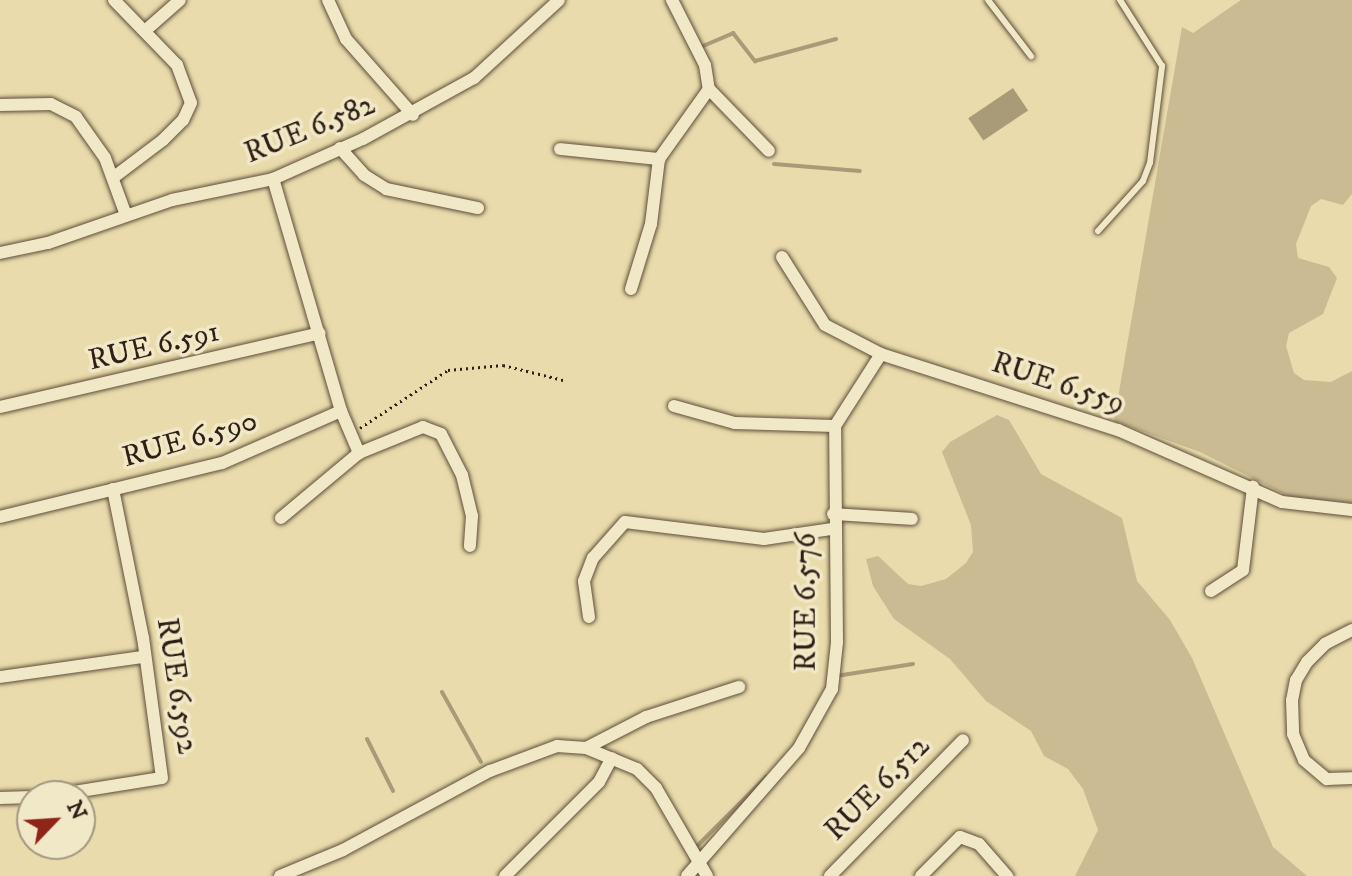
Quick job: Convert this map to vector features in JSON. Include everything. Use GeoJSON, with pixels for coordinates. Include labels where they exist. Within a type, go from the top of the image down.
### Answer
{"type":"FeatureCollection","features":[{"type":"Feature","properties":{"kind":"street"},"geometry":{"type":"LineString","coordinates":[[114,0],[177,65],[191,103],[183,120],[163,140],[114,177]]}},
{"type":"Feature","properties":{"kind":"street"},"geometry":{"type":"LineString","coordinates":[[146,30],[180,0]]}},
{"type":"Feature","properties":{"kind":"street"},"geometry":{"type":"LineString","coordinates":[[328,0],[346,39],[413,115]]}},
{"type":"Feature","properties":{"kind":"street","name":"RUE 6.582"},"geometry":{"type":"LineString","coordinates":[[0,253],[48,243],[126,215],[273,179],[413,115],[497,60],[559,0]]}},
{"type":"Feature","properties":{"kind":"street"},"geometry":{"type":"LineString","coordinates":[[672,0],[705,65],[709,89],[769,151]]}},
{"type":"Feature","properties":{"kind":"street"},"geometry":{"type":"LineString","coordinates":[[631,289],[651,224],[659,159],[709,89]]}},
{"type":"Feature","properties":{"kind":"street"},"geometry":{"type":"LineString","coordinates":[[0,105],[65,108],[90,135],[114,177],[126,215]]}},
{"type":"Feature","properties":{"kind":"street"},"geometry":{"type":"LineString","coordinates":[[340,148],[364,175],[386,189],[478,208]]}},
{"type":"Feature","properties":{"kind":"street"},"geometry":{"type":"LineString","coordinates":[[560,149],[659,159]]}},
{"type":"Feature","properties":{"kind":"street"},"geometry":{"type":"LineString","coordinates":[[273,179],[341,411],[359,453]]}},
{"type":"Feature","properties":{"kind":"street","name":"RUE 6.559"},"geometry":{"type":"LineString","coordinates":[[782,257],[825,325],[881,354],[1118,430],[1300,508],[1352,510]]}},
{"type":"Feature","properties":{"kind":"street","name":"RUE 6.591"},"geometry":{"type":"LineString","coordinates":[[0,407],[320,333]]}},
{"type":"Feature","properties":{"kind":"street"},"geometry":{"type":"LineString","coordinates":[[674,406],[735,423],[835,426],[881,354]]}},
{"type":"Feature","properties":{"kind":"street","name":"RUE 6.590"},"geometry":{"type":"LineString","coordinates":[[0,517],[243,457],[341,411]]}},
{"type":"Feature","properties":{"kind":"street","name":"RUE 6.576"},"geometry":{"type":"LineString","coordinates":[[687,876],[799,748],[832,689],[838,563],[832,529],[835,426]]}},
{"type":"Feature","properties":{"kind":"street"},"geometry":{"type":"LineString","coordinates":[[281,518],[359,453],[412,428],[441,434],[469,496],[470,546]]}},
{"type":"Feature","properties":{"kind":"street"},"geometry":{"type":"LineString","coordinates":[[1211,591],[1243,570],[1253,487]]}},
{"type":"Feature","properties":{"kind":"street","name":"RUE 6.592"},"geometry":{"type":"LineString","coordinates":[[96,789],[162,778],[142,657],[143,638],[113,489]]}},
{"type":"Feature","properties":{"kind":"street"},"geometry":{"type":"LineString","coordinates":[[833,514],[912,519]]}},
{"type":"Feature","properties":{"kind":"street"},"geometry":{"type":"LineString","coordinates":[[589,617],[584,581],[599,549],[625,522],[764,539],[832,529]]}},
{"type":"Feature","properties":{"kind":"street"},"geometry":{"type":"LineString","coordinates":[[1352,630],[1325,644],[1307,662],[1296,680],[1292,700],[1293,734],[1304,760],[1327,779],[1352,778]]}},
{"type":"Feature","properties":{"kind":"street"},"geometry":{"type":"LineString","coordinates":[[0,677],[142,657]]}},
{"type":"Feature","properties":{"kind":"street"},"geometry":{"type":"LineString","coordinates":[[586,748],[646,717],[739,687]]}},
{"type":"Feature","properties":{"kind":"street","name":"RUE 6.512"},"geometry":{"type":"LineString","coordinates":[[830,876],[963,740]]}},
{"type":"Feature","properties":{"kind":"street"},"geometry":{"type":"LineString","coordinates":[[280,876],[343,850],[490,771],[557,746],[586,748],[637,769],[656,788],[707,876]]}},
{"type":"Feature","properties":{"kind":"street"},"geometry":{"type":"LineString","coordinates":[[505,876],[599,782],[612,758]]}},
{"type":"Feature","properties":{"kind":"street"},"geometry":{"type":"LineString","coordinates":[[921,876],[960,837],[979,844],[1007,876]]}},
{"type":"Feature","properties":{"kind":"lane"},"geometry":{"type":"LineString","coordinates":[[988,0],[1031,56]]}},
{"type":"Feature","properties":{"kind":"lane"},"geometry":{"type":"LineString","coordinates":[[1098,231],[1143,181],[1150,163],[1162,66],[1120,0]]}},
{"type":"Feature","properties":{"kind":"path"},"geometry":{"type":"LineString","coordinates":[[350,434],[448,370],[503,365],[563,380]]}},
{"type":"Feature","properties":{"kind":"shaded area"},"geometry":{"type":"Polygon","coordinates":[[[1241,0],[1352,0],[1352,194],[1343,205],[1321,199],[1311,206],[1296,244],[1298,258],[1329,267],[1337,278],[1323,314],[1289,333],[1286,346],[1294,373],[1304,380],[1331,382],[1352,371],[1352,503],[1290,497],[1200,452],[1114,421],[1182,27],[1193,33],[1241,0]]]}},
{"type":"Feature","properties":{"kind":"shaded area"},"geometry":{"type":"Polygon","coordinates":[[[1013,88],[1028,110],[983,141],[968,118],[1013,88]]]}},
{"type":"Feature","properties":{"kind":"shaded area"},"geometry":{"type":"Polygon","coordinates":[[[997,415],[1009,420],[1041,474],[1122,518],[1137,581],[1170,620],[1192,658],[1273,847],[1307,876],[1075,876],[1098,830],[1083,789],[1068,769],[1044,756],[1031,731],[986,701],[950,659],[894,619],[873,586],[866,559],[878,556],[908,584],[921,586],[946,579],[966,563],[973,552],[971,525],[942,452],[950,442],[997,415]]]}},
{"type":"Feature","properties":{"kind":"waterway"},"geometry":{"type":"LineString","coordinates":[[703,46],[733,33],[755,61],[836,39]]}},
{"type":"Feature","properties":{"kind":"waterway"},"geometry":{"type":"LineString","coordinates":[[774,164],[860,171]]}},
{"type":"Feature","properties":{"kind":"waterway"},"geometry":{"type":"LineString","coordinates":[[836,676],[913,664]]}},
{"type":"Feature","properties":{"kind":"waterway"},"geometry":{"type":"LineString","coordinates":[[442,692],[481,762]]}},
{"type":"Feature","properties":{"kind":"waterway"},"geometry":{"type":"LineString","coordinates":[[367,739],[393,791]]}},
{"type":"Feature","properties":{"kind":"waterway"},"geometry":{"type":"LineString","coordinates":[[697,846],[766,777]]}}]}
